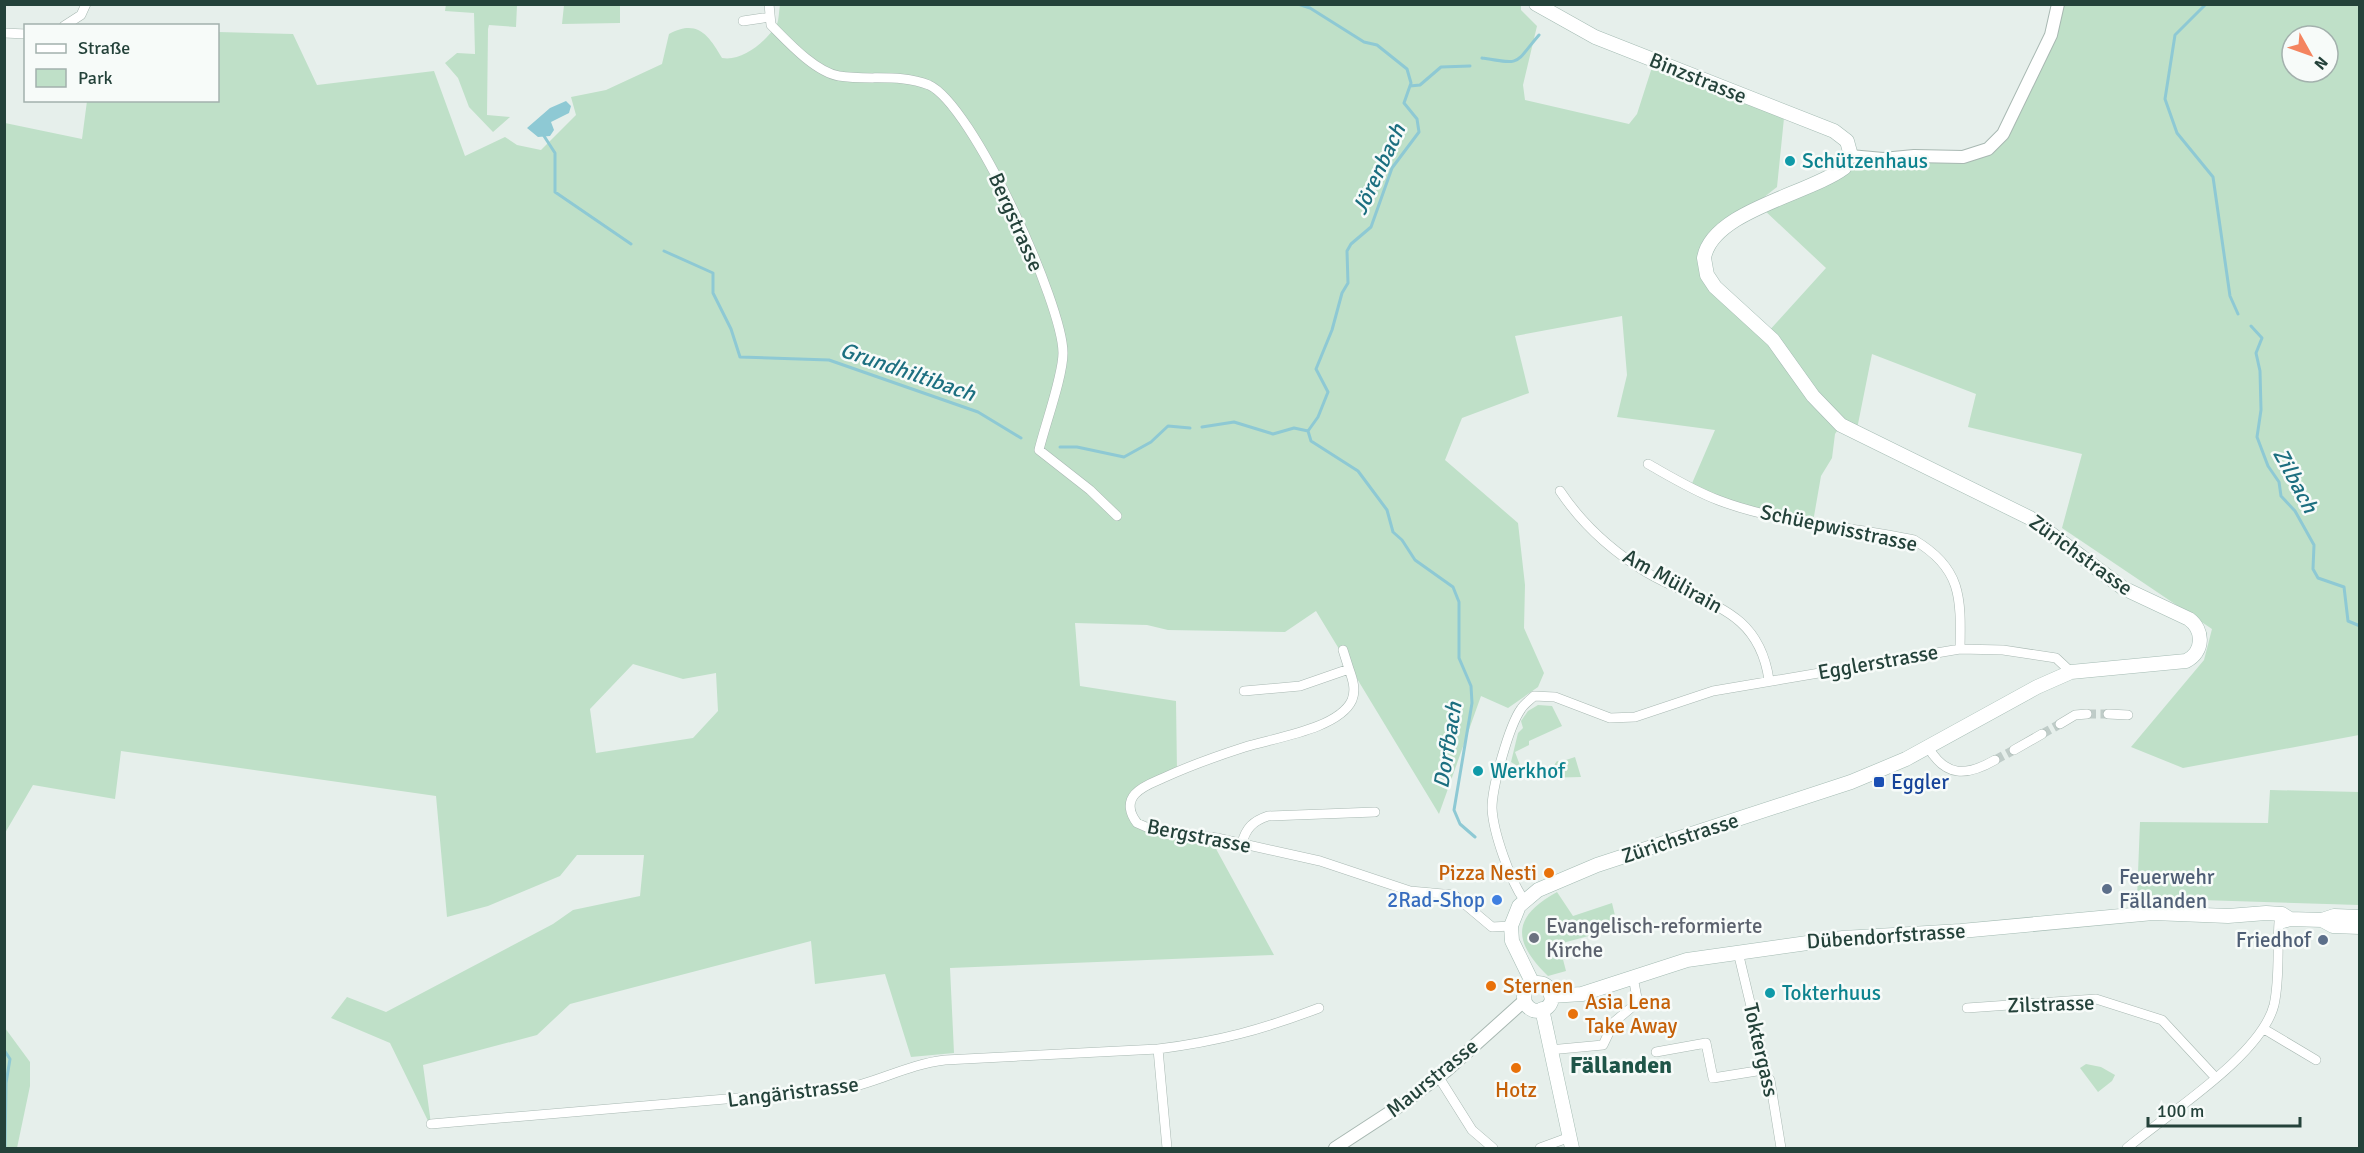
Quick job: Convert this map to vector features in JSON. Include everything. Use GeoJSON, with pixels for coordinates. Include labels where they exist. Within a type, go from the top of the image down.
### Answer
{"type":"FeatureCollection","features":[{"type":"Feature","properties":{"kind":"main road","name":"Binzstrasse"},"geometry":{"type":"LineString","coordinates":[[1536,4],[1595,37],[1834,131],[1847,141],[1850,156]]}},
{"type":"Feature","properties":{"kind":"main road","name":"Zürichstrasse"},"geometry":{"type":"LineString","coordinates":[[1524,900],[1567,877],[1851,782],[1928,747],[2047,681],[2071,672],[2186,661],[2198,650],[2197,626],[2185,617],[2123,588],[2030,518],[1841,425],[1813,396],[1773,340],[1720,293],[1707,275],[1704,264],[1706,251],[1726,227],[1746,215],[1831,176],[1844,168],[1850,156]]}},
{"type":"Feature","properties":{"kind":"main road"},"geometry":{"type":"LineString","coordinates":[[1524,900],[1511,926],[1512,941],[1533,984]]}},
{"type":"Feature","properties":{"kind":"main road","name":"Dübendorfstrasse"},"geometry":{"type":"LineString","coordinates":[[1551,996],[1582,994],[1687,960],[1862,936],[1961,931],[2130,914],[2228,915],[2239,921],[2322,920],[2334,916],[2360,917]]}},
{"type":"Feature","properties":{"kind":"main road","name":"Dübendorfstrasse"},"geometry":{"type":"LineString","coordinates":[[2322,920],[2333,926],[2360,927]]}},
{"type":"Feature","properties":{"kind":"main road"},"geometry":{"type":"LineString","coordinates":[[1533,984],[1544,984],[1551,996],[1549,1004],[1542,1010],[1533,1010],[1524,1000],[1525,990],[1533,984]]}},
{"type":"Feature","properties":{"kind":"main road"},"geometry":{"type":"LineString","coordinates":[[1542,1010],[1571,1143]]}},
{"type":"Feature","properties":{"kind":"street"},"geometry":{"type":"LineString","coordinates":[[67,24],[81,15],[86,4]]}},
{"type":"Feature","properties":{"kind":"street"},"geometry":{"type":"LineString","coordinates":[[743,21],[770,21],[769,4]]}},
{"type":"Feature","properties":{"kind":"street"},"geometry":{"type":"LineString","coordinates":[[1850,156],[1883,159],[1914,156],[1963,157],[1988,149],[2003,134],[2051,35],[2058,4]]}},
{"type":"Feature","properties":{"kind":"street","name":"Bergstrasse"},"geometry":{"type":"LineString","coordinates":[[770,21],[804,57],[837,76],[899,78],[930,86],[951,104],[986,153],[1019,221],[1059,324],[1063,354],[1039,450],[1090,490],[1117,516]]}},
{"type":"Feature","properties":{"kind":"street"},"geometry":{"type":"LineString","coordinates":[[4,33],[24,34]]}},
{"type":"Feature","properties":{"kind":"street","name":"Schüepwisstrasse"},"geometry":{"type":"LineString","coordinates":[[1648,464],[1690,488],[1721,501],[1783,516],[1914,540],[1942,561],[1954,581],[1961,606],[1960,649]]}},
{"type":"Feature","properties":{"kind":"street","name":"Am Mülirain"},"geometry":{"type":"LineString","coordinates":[[1560,491],[1582,521],[1622,555],[1647,572],[1735,616],[1752,633],[1763,652],[1769,680]]}},
{"type":"Feature","properties":{"kind":"street","name":"Egglerstrasse"},"geometry":{"type":"LineString","coordinates":[[1524,900],[1516,890],[1494,821],[1492,807],[1499,769],[1521,708],[1534,696],[1555,697],[1599,716],[1622,718],[1642,715],[1713,691],[1960,649],[2002,650],[2056,658],[2071,672]]}},
{"type":"Feature","properties":{"kind":"street"},"geometry":{"type":"LineString","coordinates":[[1244,691],[1300,686],[1349,669],[1343,650]]}},
{"type":"Feature","properties":{"kind":"street","name":"Bergstrasse"},"geometry":{"type":"LineString","coordinates":[[1349,669],[1354,688],[1351,701],[1340,714],[1316,727],[1246,747],[1177,771],[1142,788],[1131,800],[1132,816],[1144,828],[1242,843],[1320,861],[1410,891],[1454,895],[1492,927],[1511,926]]}},
{"type":"Feature","properties":{"kind":"street"},"geometry":{"type":"LineString","coordinates":[[2060,724],[2075,715],[2086,714]]}},
{"type":"Feature","properties":{"kind":"street"},"geometry":{"type":"LineString","coordinates":[[2108,714],[2128,714]]}},
{"type":"Feature","properties":{"kind":"street"},"geometry":{"type":"LineString","coordinates":[[2014,750],[2042,734]]}},
{"type":"Feature","properties":{"kind":"street"},"geometry":{"type":"LineString","coordinates":[[1928,747],[1939,764],[1954,771],[1978,770],[1995,760]]}},
{"type":"Feature","properties":{"kind":"street"},"geometry":{"type":"LineString","coordinates":[[1242,843],[1247,828],[1257,820],[1268,816],[1375,812]]}},
{"type":"Feature","properties":{"kind":"street"},"geometry":{"type":"LineString","coordinates":[[2127,1149],[2215,1077],[2251,1045],[2264,1029],[2274,1005],[2284,921]]}},
{"type":"Feature","properties":{"kind":"street","name":"Toktergass"},"geometry":{"type":"LineString","coordinates":[[1738,952],[1765,1065],[1763,1070],[1770,1080],[1781,1149]]}},
{"type":"Feature","properties":{"kind":"street"},"geometry":{"type":"LineString","coordinates":[[1549,1050],[1603,1045],[1614,1022],[1632,1007],[1637,998],[1633,978]]}},
{"type":"Feature","properties":{"kind":"street","name":"Zilstrasse"},"geometry":{"type":"LineString","coordinates":[[1967,1008],[2096,999],[2162,1020],[2215,1077]]}},
{"type":"Feature","properties":{"kind":"street","name":"Maurstrasse"},"geometry":{"type":"LineString","coordinates":[[1335,1149],[1401,1105],[1438,1076],[1524,1000]]}},
{"type":"Feature","properties":{"kind":"street","name":"Langäristrasse"},"geometry":{"type":"LineString","coordinates":[[431,1124],[844,1089],[864,1085],[916,1065],[945,1060],[1158,1049],[1243,1035],[1319,1008]]}},
{"type":"Feature","properties":{"kind":"street"},"geometry":{"type":"LineString","coordinates":[[2264,1029],[2316,1060]]}},
{"type":"Feature","properties":{"kind":"street"},"geometry":{"type":"LineString","coordinates":[[1656,1052],[1706,1043],[1713,1078],[1763,1070]]}},
{"type":"Feature","properties":{"kind":"street"},"geometry":{"type":"LineString","coordinates":[[1158,1049],[1167,1149]]}},
{"type":"Feature","properties":{"kind":"street"},"geometry":{"type":"LineString","coordinates":[[1438,1076],[1472,1130],[1493,1149]]}},
{"type":"Feature","properties":{"kind":"street"},"geometry":{"type":"LineString","coordinates":[[1540,1149],[1571,1143]]}},
{"type":"Feature","properties":{"kind":"green space"},"geometry":{"type":"Polygon","coordinates":[[[446,4],[517,5],[516,27],[489,25],[488,29],[487,115],[510,117],[493,132],[469,107],[458,78],[445,63],[457,53],[475,54],[474,13],[445,11],[446,4]]]}},
{"type":"Feature","properties":{"kind":"green space"},"geometry":{"type":"Polygon","coordinates":[[[564,5],[620,5],[620,23],[562,24],[564,5]]]}},
{"type":"Feature","properties":{"kind":"green space"},"geometry":{"type":"Polygon","coordinates":[[[780,5],[1521,5],[1521,10],[1537,26],[1523,85],[1525,100],[1629,124],[1637,114],[1654,61],[1784,118],[1777,187],[1726,227],[1705,269],[1767,333],[1826,268],[1762,208],[1831,176],[1850,156],[1963,157],[1999,139],[2058,5],[2359,5],[2359,735],[2183,768],[2131,747],[2204,660],[2212,629],[2062,528],[2082,454],[1968,427],[1976,394],[1872,354],[1856,434],[1841,425],[1835,434],[1832,458],[1821,476],[1813,522],[1773,514],[1690,488],[1715,430],[1617,417],[1627,375],[1622,316],[1515,336],[1529,393],[1462,418],[1445,460],[1518,523],[1525,585],[1524,628],[1544,673],[1538,687],[1508,708],[1481,696],[1439,814],[1316,611],[1285,632],[1168,630],[1147,625],[1075,623],[1080,686],[1176,701],[1177,771],[1142,788],[1130,809],[1148,826],[1209,836],[1274,955],[950,968],[954,1053],[911,1057],[885,974],[815,984],[811,941],[570,1004],[537,1035],[423,1065],[431,1124],[390,1043],[331,1018],[347,997],[386,1012],[553,924],[573,910],[640,896],[644,855],[577,855],[560,876],[488,906],[447,917],[436,796],[121,751],[115,799],[33,785],[5,833],[5,123],[82,139],[87,102],[219,102],[219,32],[293,34],[317,85],[434,71],[465,156],[505,137],[517,145],[541,150],[576,115],[571,97],[606,90],[662,64],[669,34],[687,28],[701,31],[712,42],[722,58],[730,58],[738,57],[753,49],[773,31],[777,24],[780,5]],[[633,664],[590,709],[596,753],[693,738],[718,711],[716,673],[683,679],[633,664]]]}},
{"type":"Feature","properties":{"kind":"green space"},"geometry":{"type":"Polygon","coordinates":[[[1538,705],[1552,706],[1562,726],[1529,741],[1529,745],[1515,752],[1521,768],[1511,762],[1518,733],[1523,728],[1521,721],[1528,711],[1538,705]]]}},
{"type":"Feature","properties":{"kind":"green space"},"geometry":{"type":"Polygon","coordinates":[[[1575,757],[1581,777],[1544,778],[1542,772],[1552,768],[1557,761],[1575,757]]]}},
{"type":"Feature","properties":{"kind":"green space"},"geometry":{"type":"Polygon","coordinates":[[[2270,790],[2359,792],[2359,905],[2137,898],[2140,822],[2268,823],[2270,790]]]}},
{"type":"Feature","properties":{"kind":"green space"},"geometry":{"type":"Polygon","coordinates":[[[1557,892],[1573,916],[1612,903],[1618,928],[1559,944],[1566,971],[1548,976],[1528,952],[1523,941],[1522,930],[1525,920],[1532,911],[1542,901],[1557,892]]]}},
{"type":"Feature","properties":{"kind":"green space"},"geometry":{"type":"Polygon","coordinates":[[[5,1028],[30,1062],[30,1086],[17,1148],[5,1148],[5,1028]]]}},
{"type":"Feature","properties":{"kind":"green space"},"geometry":{"type":"Polygon","coordinates":[[[2086,1064],[2101,1067],[2115,1075],[2112,1081],[2098,1092],[2080,1068],[2086,1064]]]}},
{"type":"Feature","properties":{"kind":"water"},"geometry":{"type":"Polygon","coordinates":[[[566,101],[571,106],[569,113],[551,122],[554,130],[550,136],[538,137],[527,128],[550,108],[566,101]]]}},
{"type":"Feature","properties":{"kind":"waterway","name":"Jörenbach"},"geometry":{"type":"LineString","coordinates":[[1298,4],[1310,8],[1364,42],[1377,45],[1407,69],[1411,83],[1404,103],[1417,119],[1419,132],[1392,168],[1371,227],[1351,244],[1347,251],[1348,283],[1342,293],[1332,330],[1316,369],[1328,392],[1318,417],[1308,431]]}},
{"type":"Feature","properties":{"kind":"waterway","name":"Zilbach"},"geometry":{"type":"LineString","coordinates":[[2206,4],[2175,35],[2165,99],[2177,133],[2213,177],[2230,296],[2238,314]]}},
{"type":"Feature","properties":{"kind":"waterway"},"geometry":{"type":"LineString","coordinates":[[1482,58],[1516,60],[1539,35]]}},
{"type":"Feature","properties":{"kind":"waterway"},"geometry":{"type":"LineString","coordinates":[[1410,86],[1420,85],[1441,67],[1470,66]]}},
{"type":"Feature","properties":{"kind":"waterway","name":"Grundhiltibach"},"geometry":{"type":"LineString","coordinates":[[544,136],[555,153],[555,192],[631,244]]}},
{"type":"Feature","properties":{"kind":"waterway","name":"Grundhiltibach"},"geometry":{"type":"LineString","coordinates":[[664,251],[713,273],[713,293],[731,329],[740,357],[829,360],[978,412],[1021,438]]}},
{"type":"Feature","properties":{"kind":"waterway","name":"Zilbach"},"geometry":{"type":"LineString","coordinates":[[2251,326],[2262,338],[2256,353],[2260,371],[2261,410],[2257,437],[2268,466],[2279,482],[2281,496],[2295,511],[2314,545],[2313,569],[2318,578],[2344,587],[2348,621],[2360,626]]}},
{"type":"Feature","properties":{"kind":"waterway","name":"Grundhiltibach"},"geometry":{"type":"LineString","coordinates":[[1202,427],[1234,422],[1273,434],[1294,428],[1308,431]]}},
{"type":"Feature","properties":{"kind":"waterway","name":"Grundhiltibach"},"geometry":{"type":"LineString","coordinates":[[1060,447],[1077,447],[1124,457],[1151,442],[1168,426],[1190,428]]}},
{"type":"Feature","properties":{"kind":"waterway","name":"Dorfbach"},"geometry":{"type":"LineString","coordinates":[[1308,431],[1311,441],[1358,471],[1387,510],[1393,532],[1402,540],[1415,560],[1453,587],[1459,602],[1459,658],[1471,686],[1472,703],[1454,810],[1460,824],[1475,837]]}},
{"type":"Feature","properties":{"kind":"waterway"},"geometry":{"type":"LineString","coordinates":[[4,1050],[10,1059],[6,1083],[5,1148]]}},
{"type":"Feature","properties":{"kind":"tunnel"},"geometry":{"type":"LineString","coordinates":[[2087,714],[2108,714]]}},
{"type":"Feature","properties":{"kind":"tunnel"},"geometry":{"type":"LineString","coordinates":[[2042,734],[2060,724]]}},
{"type":"Feature","properties":{"kind":"tunnel"},"geometry":{"type":"LineString","coordinates":[[1995,760],[2014,750]]}},
{"type":"Feature","properties":{"kind":"place","name":"Schützenhaus"},"geometry":{"type":"Point","coordinates":[1790,161]}},
{"type":"Feature","properties":{"kind":"place","name":"Werkhof"},"geometry":{"type":"Point","coordinates":[1478,771]}},
{"type":"Feature","properties":{"kind":"place","name":"Eggler"},"geometry":{"type":"Point","coordinates":[1879,782]}},
{"type":"Feature","properties":{"kind":"place","name":"Pizza Nesti"},"geometry":{"type":"Point","coordinates":[1549,873]}},
{"type":"Feature","properties":{"kind":"place","name":"Feuerwehr Fällanden"},"geometry":{"type":"Point","coordinates":[2107,889]}},
{"type":"Feature","properties":{"kind":"place","name":"2Rad-Shop"},"geometry":{"type":"Point","coordinates":[1497,900]}},
{"type":"Feature","properties":{"kind":"place","name":"Evangelisch-reformierte Kirche"},"geometry":{"type":"Point","coordinates":[1534,938]}},
{"type":"Feature","properties":{"kind":"place","name":"Friedhof"},"geometry":{"type":"Point","coordinates":[2323,940]}},
{"type":"Feature","properties":{"kind":"place","name":"Sternen"},"geometry":{"type":"Point","coordinates":[1491,986]}},
{"type":"Feature","properties":{"kind":"place","name":"Tokterhuus"},"geometry":{"type":"Point","coordinates":[1770,993]}},
{"type":"Feature","properties":{"kind":"place","name":"Asia Lena Take Away"},"geometry":{"type":"Point","coordinates":[1573,1014]}},
{"type":"Feature","properties":{"kind":"place","name":"Hotz"},"geometry":{"type":"Point","coordinates":[1516,1068]}},
{"type":"Feature","properties":{"kind":"district","name":"Fällanden"},"geometry":{"type":"Point","coordinates":[1621,1065]}}]}
